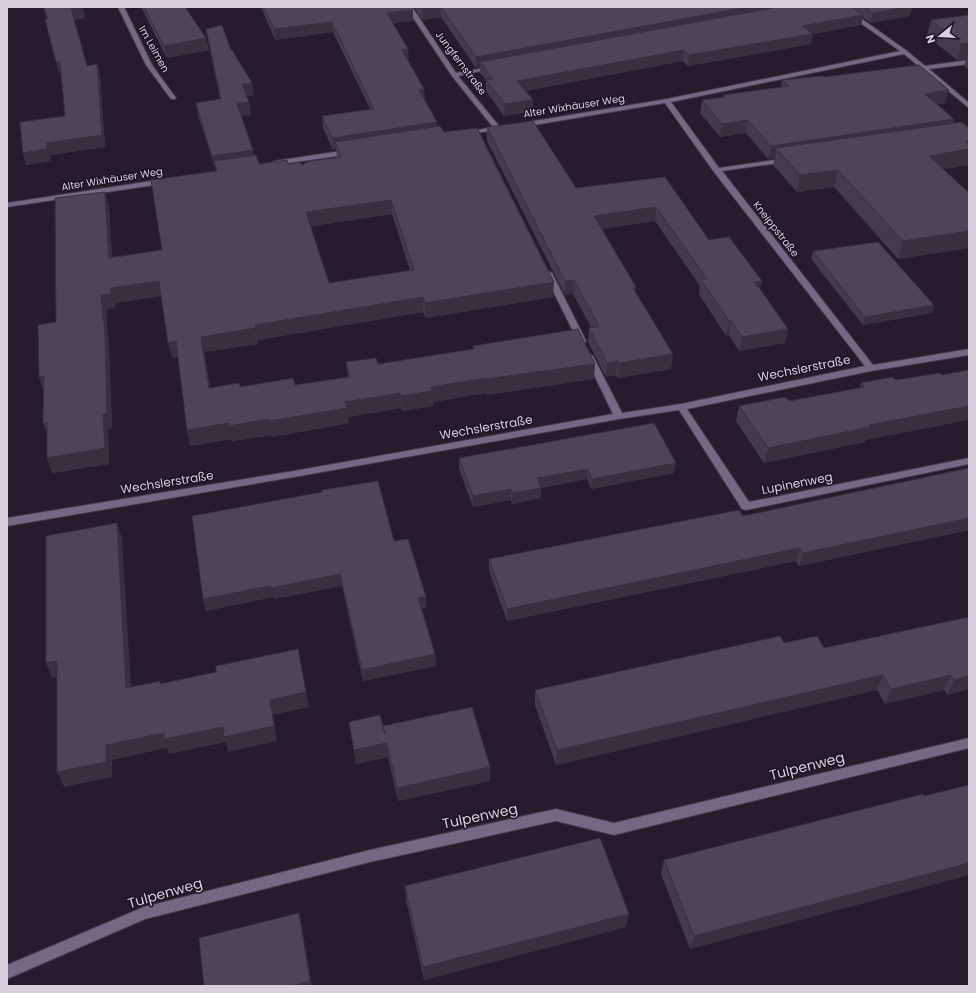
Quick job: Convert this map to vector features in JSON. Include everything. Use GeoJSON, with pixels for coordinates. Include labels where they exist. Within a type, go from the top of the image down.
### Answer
{"type":"FeatureCollection","features":[{"type":"Feature","properties":{"kind":"street","name":"Im Leimen"},"geometry":{"type":"LineString","coordinates":[[121,7],[149,65],[173,98]]}},
{"type":"Feature","properties":{"kind":"street","name":"Jungfernstraße"},"geometry":{"type":"LineString","coordinates":[[409,7],[454,75],[498,129]]}},
{"type":"Feature","properties":{"kind":"street"},"geometry":{"type":"LineString","coordinates":[[841,7],[905,52],[969,106]]}},
{"type":"Feature","properties":{"kind":"street","name":"Alter Wixhäuser Weg"},"geometry":{"type":"LineString","coordinates":[[513,126],[668,101],[905,52]]}},
{"type":"Feature","properties":{"kind":"street"},"geometry":{"type":"LineString","coordinates":[[925,68],[969,62]]}},
{"type":"Feature","properties":{"kind":"street"},"geometry":{"type":"LineString","coordinates":[[454,75],[500,66]]}},
{"type":"Feature","properties":{"kind":"street","name":"Kneippstraße"},"geometry":{"type":"LineString","coordinates":[[668,101],[717,170],[871,368]]}},
{"type":"Feature","properties":{"kind":"street"},"geometry":{"type":"LineString","coordinates":[[454,136],[479,135],[506,128]]}},
{"type":"Feature","properties":{"kind":"street"},"geometry":{"type":"LineString","coordinates":[[271,164],[355,151]]}},
{"type":"Feature","properties":{"kind":"street"},"geometry":{"type":"LineString","coordinates":[[717,170],[796,158]]}},
{"type":"Feature","properties":{"kind":"street","name":"Alter Wixhäuser Weg"},"geometry":{"type":"LineString","coordinates":[[7,205],[170,180]]}},
{"type":"Feature","properties":{"kind":"street"},"geometry":{"type":"LineString","coordinates":[[544,266],[619,416]]}},
{"type":"Feature","properties":{"kind":"street","name":"Wechslerstraße"},"geometry":{"type":"LineString","coordinates":[[7,522],[294,474],[619,416],[681,407],[871,368],[969,352]]}},
{"type":"Feature","properties":{"kind":"street","name":"Lupinenweg"},"geometry":{"type":"LineString","coordinates":[[681,407],[746,506],[969,462]]}},
{"type":"Feature","properties":{"kind":"street","name":"Tulpenweg"},"geometry":{"type":"LineString","coordinates":[[7,972],[144,912],[370,856],[556,815],[614,829],[969,743]]}},
{"type":"Feature","properties":{"kind":"building"},"geometry":{"type":"Polygon","coordinates":[[[44,7],[83,7],[71,9],[87,66],[97,64],[102,135],[47,143],[47,149],[23,153],[20,122],[65,116],[60,62],[56,62],[45,19],[48,19],[44,7]]]}},
{"type":"Feature","properties":{"kind":"building"},"geometry":{"type":"Polygon","coordinates":[[[144,7],[185,7],[206,38],[164,46],[144,7]]]}},
{"type":"Feature","properties":{"kind":"building"},"geometry":{"type":"Polygon","coordinates":[[[264,7],[411,7],[413,10],[387,13],[408,49],[402,50],[424,89],[419,90],[437,122],[332,138],[322,116],[374,109],[332,22],[274,29],[264,7]]]}},
{"type":"Feature","properties":{"kind":"building"},"geometry":{"type":"Polygon","coordinates":[[[420,7],[441,7],[422,9],[420,7]]]}},
{"type":"Feature","properties":{"kind":"building"},"geometry":{"type":"Polygon","coordinates":[[[441,7],[748,7],[476,57],[441,7]]]}},
{"type":"Feature","properties":{"kind":"building"},"geometry":{"type":"Polygon","coordinates":[[[778,7],[852,7],[863,15],[802,26],[813,34],[689,55],[684,50],[517,81],[533,100],[505,104],[486,80],[493,79],[480,62],[778,7]]]}},
{"type":"Feature","properties":{"kind":"building"},"geometry":{"type":"Polygon","coordinates":[[[865,7],[907,7],[873,13],[865,7]]]}},
{"type":"Feature","properties":{"kind":"building"},"geometry":{"type":"Polygon","coordinates":[[[969,15],[969,43],[961,44],[931,20],[969,15]]]}},
{"type":"Feature","properties":{"kind":"building"},"geometry":{"type":"Polygon","coordinates":[[[222,25],[231,50],[252,83],[242,84],[249,102],[237,104],[253,150],[212,156],[196,103],[221,99],[206,29],[222,25]]]}},
{"type":"Feature","properties":{"kind":"building"},"geometry":{"type":"Polygon","coordinates":[[[919,65],[949,90],[925,94],[954,119],[771,146],[748,120],[722,124],[702,100],[725,97],[723,95],[789,86],[782,80],[824,77],[919,65]]]}},
{"type":"Feature","properties":{"kind":"building"},"geometry":{"type":"Polygon","coordinates":[[[533,121],[576,188],[665,177],[709,240],[729,237],[762,281],[755,282],[788,329],[742,337],[731,321],[729,321],[701,280],[707,279],[656,207],[594,216],[636,287],[633,288],[673,354],[619,363],[618,361],[607,363],[589,328],[599,326],[574,280],[565,281],[487,127],[533,121]]]}},
{"type":"Feature","properties":{"kind":"building"},"geometry":{"type":"Polygon","coordinates":[[[962,122],[969,128],[969,141],[966,141],[969,144],[969,149],[929,156],[969,193],[969,231],[903,241],[838,170],[800,175],[776,148],[962,122]]]}},
{"type":"Feature","properties":{"kind":"building"},"geometry":{"type":"Polygon","coordinates":[[[440,126],[444,132],[477,128],[554,282],[425,303],[423,297],[255,325],[256,328],[201,337],[209,388],[239,383],[240,387],[293,378],[295,385],[350,377],[346,362],[376,358],[378,364],[474,349],[473,346],[578,329],[595,364],[486,378],[431,387],[432,391],[401,396],[400,393],[345,402],[347,408],[269,421],[269,419],[229,426],[229,423],[187,430],[176,341],[168,343],[159,281],[111,288],[111,294],[101,295],[105,334],[107,413],[103,414],[105,448],[47,458],[47,423],[43,423],[44,376],[39,377],[38,325],[56,322],[55,198],[105,192],[109,258],[162,250],[151,180],[217,171],[214,161],[256,155],[259,164],[287,160],[288,164],[300,162],[302,165],[310,161],[342,157],[335,142],[440,126]],[[391,200],[306,212],[329,283],[414,270],[391,200]]]}},
{"type":"Feature","properties":{"kind":"building"},"geometry":{"type":"Polygon","coordinates":[[[878,242],[934,305],[865,317],[813,251],[878,242]]]}},
{"type":"Feature","properties":{"kind":"building"},"geometry":{"type":"Polygon","coordinates":[[[969,370],[969,406],[869,425],[870,427],[768,448],[739,406],[785,397],[789,401],[865,387],[861,383],[892,377],[896,380],[940,373],[942,375],[969,370]]]}},
{"type":"Feature","properties":{"kind":"building"},"geometry":{"type":"Polygon","coordinates":[[[654,423],[676,463],[592,479],[588,469],[537,478],[541,488],[513,493],[511,489],[473,496],[459,458],[654,423]]]}},
{"type":"Feature","properties":{"kind":"building"},"geometry":{"type":"Polygon","coordinates":[[[969,468],[969,518],[803,553],[800,548],[507,609],[489,559],[739,510],[743,516],[969,468]]]}},
{"type":"Feature","properties":{"kind":"building"},"geometry":{"type":"Polygon","coordinates":[[[378,481],[394,541],[408,539],[426,597],[418,598],[435,654],[362,670],[340,574],[271,588],[270,586],[203,599],[192,516],[322,492],[322,490],[378,481]]]}},
{"type":"Feature","properties":{"kind":"building"},"geometry":{"type":"Polygon","coordinates":[[[117,523],[126,688],[160,681],[160,684],[216,672],[216,666],[298,649],[306,692],[270,700],[274,726],[224,737],[223,727],[164,739],[164,733],[106,745],[106,762],[57,772],[57,661],[46,663],[46,536],[117,523]]]}},
{"type":"Feature","properties":{"kind":"building"},"geometry":{"type":"Polygon","coordinates":[[[969,617],[969,676],[954,680],[951,675],[891,689],[883,675],[557,750],[535,690],[780,636],[784,643],[817,636],[824,648],[969,617]]]}},
{"type":"Feature","properties":{"kind":"building"},"geometry":{"type":"Polygon","coordinates":[[[472,707],[490,767],[397,788],[387,743],[354,750],[349,722],[380,715],[385,734],[383,726],[472,707]]]}},
{"type":"Feature","properties":{"kind":"building"},"geometry":{"type":"Polygon","coordinates":[[[969,785],[969,863],[694,936],[664,860],[923,794],[924,796],[969,785]]]}},
{"type":"Feature","properties":{"kind":"building"},"geometry":{"type":"Polygon","coordinates":[[[600,838],[629,914],[423,967],[405,886],[600,838]]]}},
{"type":"Feature","properties":{"kind":"building"},"geometry":{"type":"Polygon","coordinates":[[[299,913],[310,981],[292,986],[204,986],[199,938],[299,913]]]}}]}
